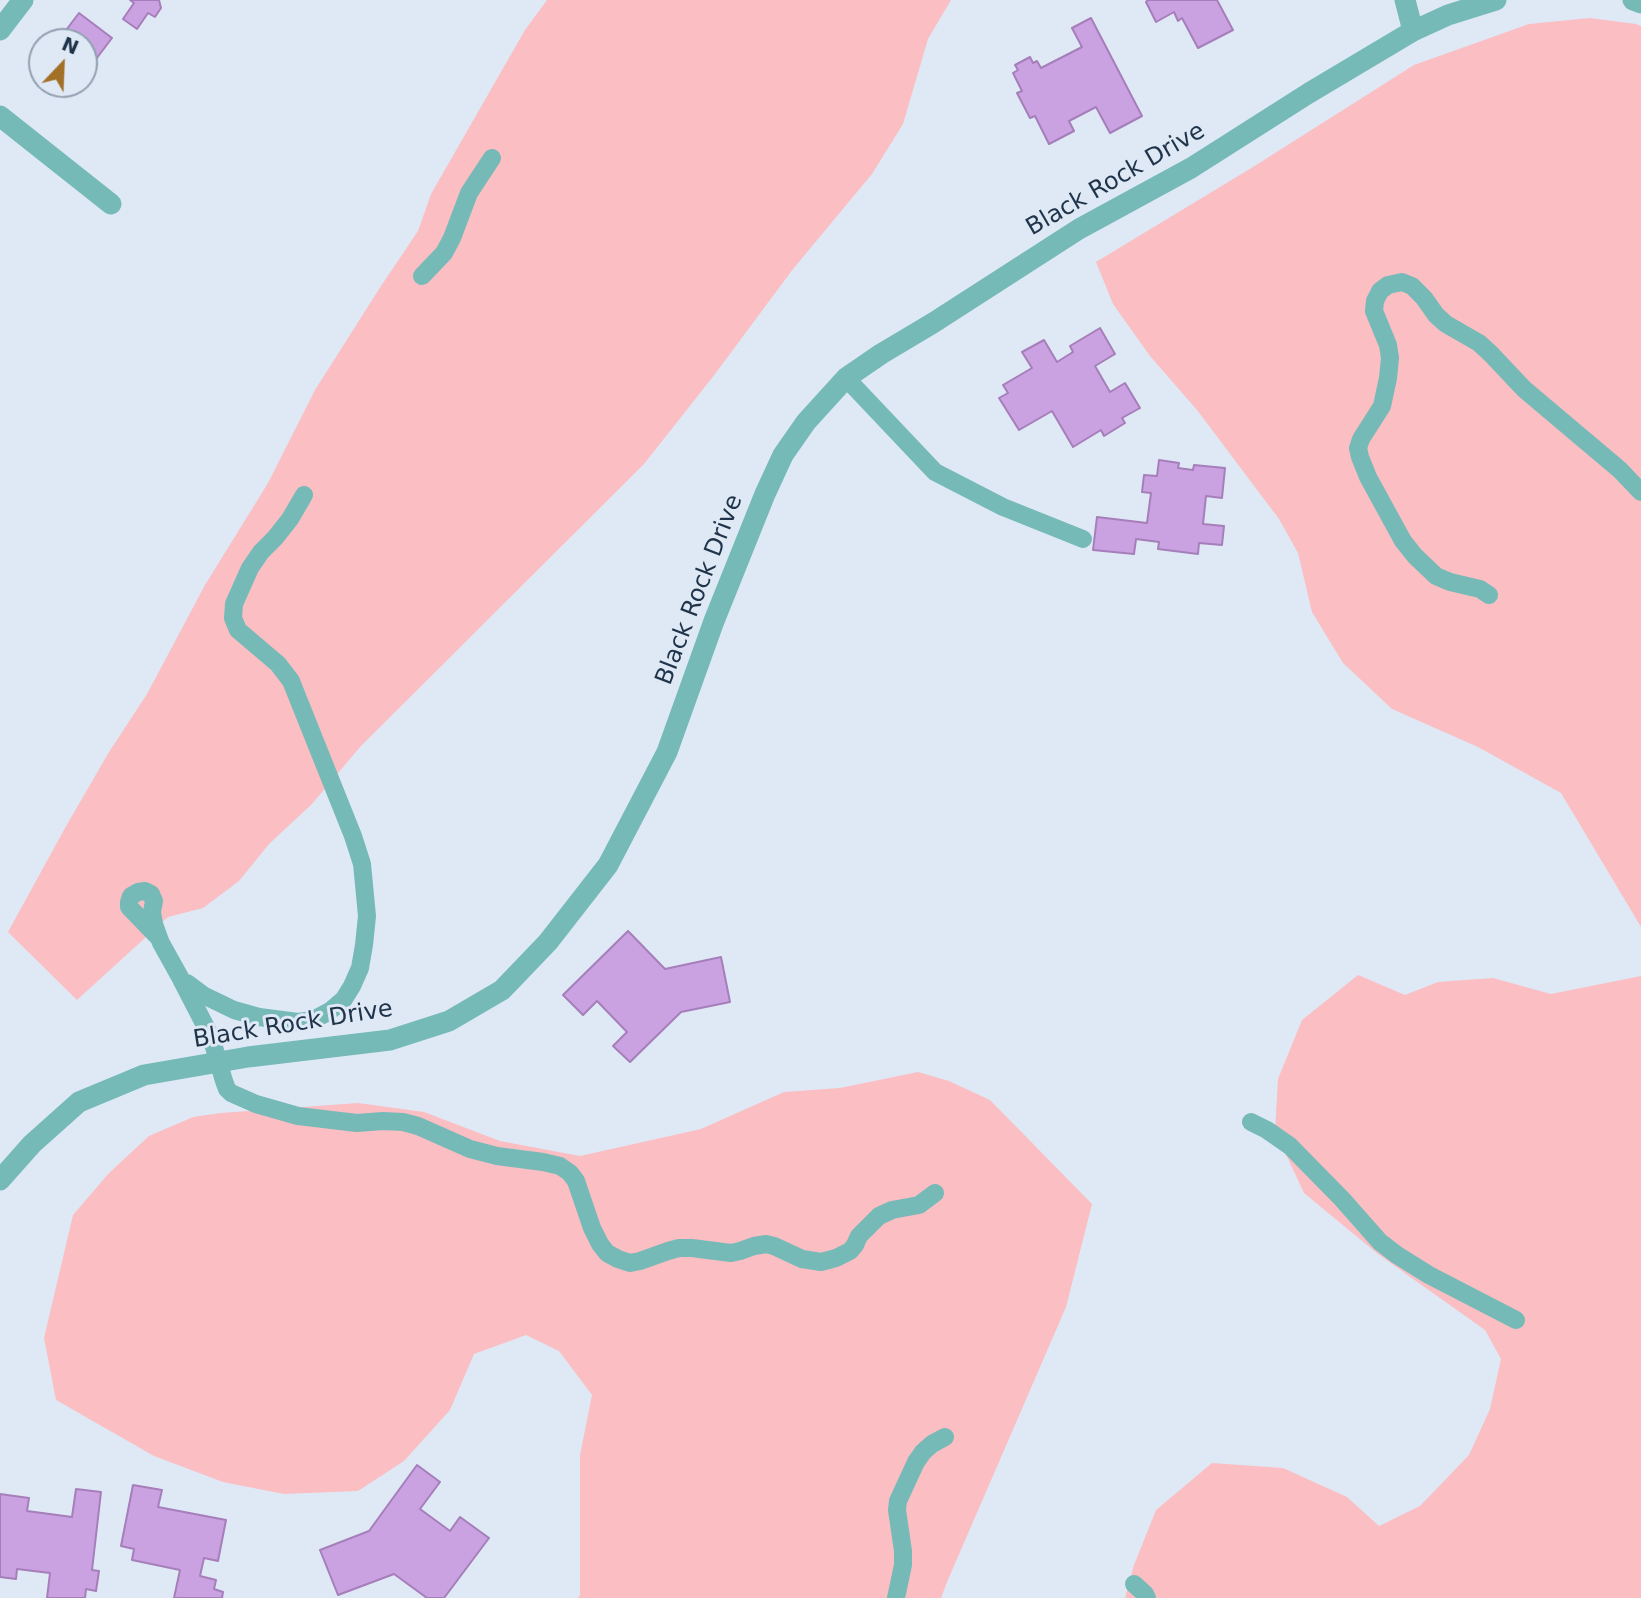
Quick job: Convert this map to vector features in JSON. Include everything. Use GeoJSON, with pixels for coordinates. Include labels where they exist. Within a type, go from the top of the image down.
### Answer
{"type":"FeatureCollection","features":[{"type":"Feature","properties":{"kind":"street"},"geometry":{"type":"LineString","coordinates":[[0,30],[23,0]]}},
{"type":"Feature","properties":{"kind":"street"},"geometry":{"type":"LineString","coordinates":[[1405,0],[1413,31]]}},
{"type":"Feature","properties":{"kind":"street","name":"Black Rock Drive"},"geometry":{"type":"LineString","coordinates":[[0,1180],[32,1144],[79,1102],[144,1075],[218,1061],[390,1040],[449,1021],[502,990],[548,942],[608,865],[667,752],[714,621],[783,455],[806,422],[846,379],[1079,229],[1191,168],[1413,31],[1448,15],[1496,0]]}},
{"type":"Feature","properties":{"kind":"street"},"geometry":{"type":"LineString","coordinates":[[1633,0],[1641,3]]}},
{"type":"Feature","properties":{"kind":"street"},"geometry":{"type":"LineString","coordinates":[[0,116],[111,204]]}},
{"type":"Feature","properties":{"kind":"lane"},"geometry":{"type":"LineString","coordinates":[[422,276],[444,253],[470,193],[492,158]]}},
{"type":"Feature","properties":{"kind":"lane"},"geometry":{"type":"LineString","coordinates":[[1489,594],[1436,576],[1415,556],[1396,530],[1360,457],[1358,448],[1361,439],[1382,406],[1388,379],[1388,345],[1374,311],[1380,290],[1402,282],[1412,286],[1446,324],[1479,343],[1524,389],[1620,470],[1641,492]]}},
{"type":"Feature","properties":{"kind":"lane"},"geometry":{"type":"LineString","coordinates":[[846,379],[935,472],[1003,507],[1083,539]]}},
{"type":"Feature","properties":{"kind":"lane"},"geometry":{"type":"LineString","coordinates":[[181,979],[203,995],[234,1010],[259,1017],[298,1022],[313,1020],[330,1011],[348,993],[360,968],[367,916],[366,892],[362,864],[353,836],[291,681],[278,664],[238,630],[233,618],[234,604],[250,568],[290,519],[304,495]]}},
{"type":"Feature","properties":{"kind":"lane"},"geometry":{"type":"LineString","coordinates":[[159,938],[211,1037],[227,1089],[231,1093],[279,1112],[317,1119],[356,1123],[402,1122],[418,1126],[470,1149],[560,1166],[570,1172],[576,1181],[600,1244],[607,1253],[630,1263],[680,1248],[731,1253],[766,1244],[803,1259],[821,1262],[850,1251],[859,1236],[879,1216],[892,1210],[919,1205],[935,1193]]}},
{"type":"Feature","properties":{"kind":"lane"},"geometry":{"type":"LineString","coordinates":[[1251,1122],[1290,1146],[1380,1242],[1397,1255],[1429,1275],[1516,1320]]}},
{"type":"Feature","properties":{"kind":"lane"},"geometry":{"type":"LineString","coordinates":[[896,1598],[903,1565],[898,1501],[923,1452],[945,1437]]}},
{"type":"Feature","properties":{"kind":"lane"},"geometry":{"type":"LineString","coordinates":[[1134,1584],[1147,1598]]}},
{"type":"Feature","properties":{"kind":"shaded area"},"geometry":{"type":"Polygon","coordinates":[[[547,0],[951,0],[928,39],[903,124],[872,174],[793,269],[644,464],[360,747],[312,804],[269,844],[239,881],[203,908],[168,917],[77,1000],[8,932],[109,752],[147,694],[205,585],[268,483],[315,390],[418,231],[431,194],[525,30],[547,0]]]}},
{"type":"Feature","properties":{"kind":"shaded area"},"geometry":{"type":"Polygon","coordinates":[[[1590,18],[1641,26],[1641,927],[1561,793],[1478,747],[1392,709],[1343,663],[1312,612],[1298,553],[1279,519],[1197,410],[1150,356],[1113,304],[1096,262],[1414,65],[1529,24],[1590,18]]]}},
{"type":"Feature","properties":{"kind":"shaded area"},"geometry":{"type":"Polygon","coordinates":[[[1358,975],[1405,995],[1438,982],[1493,978],[1551,994],[1641,976],[1641,1598],[1125,1598],[1134,1565],[1156,1510],[1212,1463],[1283,1468],[1347,1497],[1379,1526],[1420,1506],[1469,1455],[1490,1409],[1501,1359],[1485,1330],[1378,1254],[1304,1193],[1275,1131],[1278,1079],[1302,1020],[1358,975]]]}},
{"type":"Feature","properties":{"kind":"shaded area"},"geometry":{"type":"Polygon","coordinates":[[[918,1072],[949,1081],[990,1100],[1092,1204],[1066,1307],[941,1598],[578,1598],[580,1455],[592,1395],[559,1351],[526,1335],[474,1354],[450,1410],[404,1461],[358,1491],[284,1494],[223,1482],[154,1456],[56,1400],[44,1338],[73,1215],[109,1173],[149,1136],[193,1117],[358,1103],[424,1112],[500,1141],[580,1156],[701,1129],[784,1092],[840,1088],[918,1072]]]}},
{"type":"Feature","properties":{"kind":"building"},"geometry":{"type":"Polygon","coordinates":[[[130,0],[159,0],[161,8],[155,17],[148,13],[137,29],[123,19],[134,3],[130,0]]]}},
{"type":"Feature","properties":{"kind":"building"},"geometry":{"type":"Polygon","coordinates":[[[1217,0],[1233,30],[1198,48],[1182,18],[1178,21],[1174,12],[1156,22],[1146,2],[1217,0]]]}},
{"type":"Feature","properties":{"kind":"building"},"geometry":{"type":"Polygon","coordinates":[[[79,13],[112,38],[98,56],[98,28],[68,28],[79,13]]]}},
{"type":"Feature","properties":{"kind":"building"},"geometry":{"type":"Polygon","coordinates":[[[1091,18],[1142,116],[1110,133],[1096,107],[1069,121],[1074,131],[1049,144],[1035,116],[1030,118],[1017,93],[1022,91],[1013,73],[1018,70],[1015,65],[1030,57],[1033,63],[1037,61],[1041,68],[1082,47],[1072,28],[1091,18]]]}},
{"type":"Feature","properties":{"kind":"building"},"geometry":{"type":"Polygon","coordinates":[[[1100,328],[1115,354],[1095,366],[1110,392],[1125,383],[1140,408],[1122,418],[1125,423],[1104,436],[1101,430],[1073,447],[1052,411],[1019,430],[999,398],[1008,393],[1003,385],[1032,368],[1022,352],[1044,340],[1057,362],[1073,352],[1070,346],[1100,328]]]}},
{"type":"Feature","properties":{"kind":"building"},"geometry":{"type":"Polygon","coordinates":[[[1159,460],[1179,463],[1178,468],[1193,470],[1194,465],[1225,468],[1222,498],[1206,496],[1203,524],[1224,526],[1222,545],[1199,543],[1198,554],[1158,549],[1159,542],[1136,539],[1134,554],[1093,550],[1097,517],[1147,523],[1151,493],[1142,492],[1144,475],[1157,476],[1159,460]]]}},
{"type":"Feature","properties":{"kind":"building"},"geometry":{"type":"Polygon","coordinates":[[[628,931],[665,969],[721,957],[730,1002],[681,1012],[630,1062],[613,1046],[627,1032],[597,1001],[583,1015],[563,995],[628,931]]]}},
{"type":"Feature","properties":{"kind":"building"},"geometry":{"type":"Polygon","coordinates":[[[417,1465],[440,1482],[420,1509],[450,1531],[460,1517],[489,1538],[444,1598],[427,1598],[394,1574],[338,1595],[320,1550],[369,1531],[417,1465]]]}},
{"type":"Feature","properties":{"kind":"building"},"geometry":{"type":"Polygon","coordinates":[[[133,1485],[162,1490],[158,1507],[226,1520],[218,1561],[204,1558],[200,1576],[216,1580],[214,1589],[223,1592],[222,1598],[174,1598],[180,1570],[132,1560],[134,1549],[121,1546],[133,1485]]]}},
{"type":"Feature","properties":{"kind":"building"},"geometry":{"type":"Polygon","coordinates":[[[76,1489],[101,1492],[92,1570],[99,1571],[96,1591],[86,1589],[85,1598],[47,1598],[50,1573],[17,1569],[16,1579],[0,1577],[0,1494],[29,1498],[27,1511],[72,1517],[76,1489]]]}}]}
